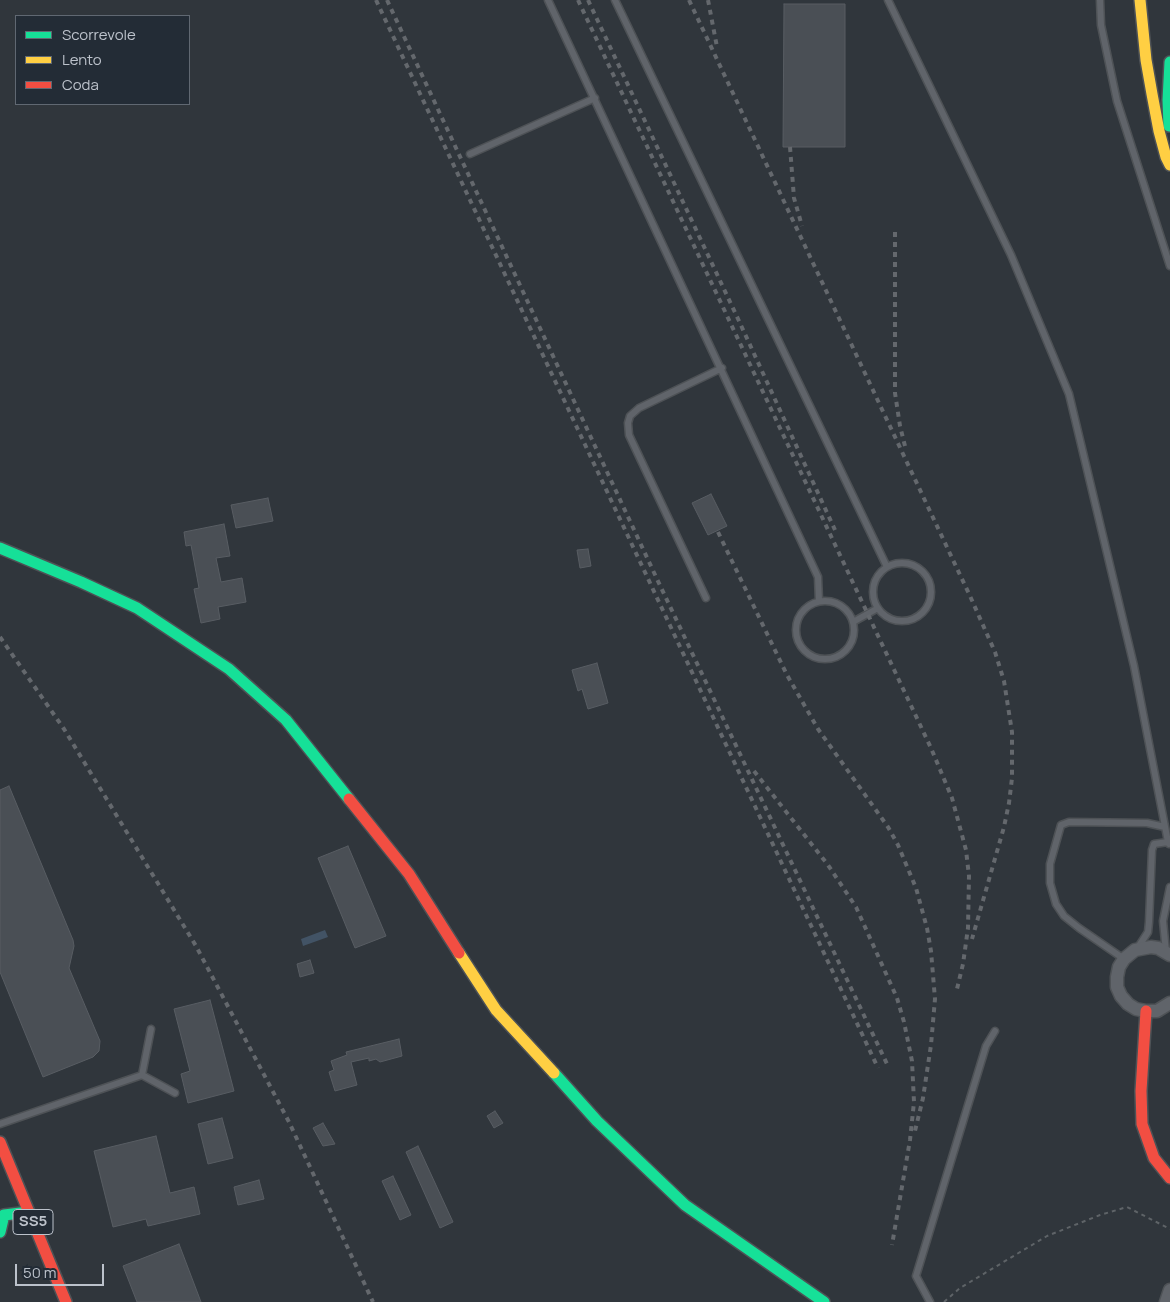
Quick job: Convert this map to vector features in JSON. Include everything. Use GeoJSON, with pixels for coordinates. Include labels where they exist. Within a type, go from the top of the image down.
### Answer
{"type":"FeatureCollection","features":[{"type":"Feature","properties":{"kind":"main road"},"geometry":{"type":"LineString","coordinates":[[1140,0],[1146,60],[1152,94],[1161,139],[1170,165]]}},
{"type":"Feature","properties":{"kind":"main road"},"geometry":{"type":"LineString","coordinates":[[1170,62],[1168,100],[1170,130]]}},
{"type":"Feature","properties":{"kind":"main road"},"geometry":{"type":"LineString","coordinates":[[0,548],[137,608],[229,669],[286,720],[409,874],[496,1010],[597,1121],[685,1205],[824,1302]]}},
{"type":"Feature","properties":{"kind":"main road"},"geometry":{"type":"LineString","coordinates":[[1146,1011],[1141,1091],[1142,1124],[1154,1158],[1170,1178]]}},
{"type":"Feature","properties":{"kind":"main road","name":"SS5"},"geometry":{"type":"LineString","coordinates":[[0,1142],[66,1302]]}},
{"type":"Feature","properties":{"kind":"main road"},"geometry":{"type":"LineString","coordinates":[[0,1232],[2,1215],[29,1212]]}},
{"type":"Feature","properties":{"kind":"street"},"geometry":{"type":"LineString","coordinates":[[1168,954],[1151,947],[1136,950],[1124,959],[1116,977],[1117,987],[1121,996],[1136,1009],[1157,1011],[1170,1003]]}},
{"type":"Feature","properties":{"kind":"street"},"geometry":{"type":"LineString","coordinates":[[1166,1302],[1170,1290]]}},
{"type":"Feature","properties":{"kind":"lane"},"geometry":{"type":"LineString","coordinates":[[548,0],[722,368],[818,577],[819,601]]}},
{"type":"Feature","properties":{"kind":"lane"},"geometry":{"type":"LineString","coordinates":[[615,0],[888,566]]}},
{"type":"Feature","properties":{"kind":"lane"},"geometry":{"type":"LineString","coordinates":[[888,0],[1011,255],[1069,394],[1134,666],[1169,843],[1154,844],[1152,850],[1148,932],[1136,950]]}},
{"type":"Feature","properties":{"kind":"lane"},"geometry":{"type":"LineString","coordinates":[[1100,0],[1101,25],[1117,102],[1170,266]]}},
{"type":"Feature","properties":{"kind":"lane"},"geometry":{"type":"LineString","coordinates":[[470,154],[595,98]]}},
{"type":"Feature","properties":{"kind":"lane"},"geometry":{"type":"LineString","coordinates":[[706,598],[629,435],[628,423],[630,416],[639,408],[722,368]]}},
{"type":"Feature","properties":{"kind":"lane"},"geometry":{"type":"LineString","coordinates":[[906,563],[915,566],[928,579],[931,588],[931,598],[927,607],[913,619],[894,620],[878,608],[874,600],[873,590],[875,581],[888,566],[906,563]]}},
{"type":"Feature","properties":{"kind":"lane"},"geometry":{"type":"LineString","coordinates":[[819,601],[836,603],[849,614],[853,622],[852,640],[847,648],[832,658],[814,657],[806,652],[796,636],[798,618],[803,610],[810,604],[819,601]]}},
{"type":"Feature","properties":{"kind":"lane"},"geometry":{"type":"LineString","coordinates":[[853,622],[878,608]]}},
{"type":"Feature","properties":{"kind":"lane"},"geometry":{"type":"LineString","coordinates":[[1124,959],[1064,916],[1056,904],[1050,883],[1050,864],[1061,826],[1069,822],[1137,823],[1165,827]]}},
{"type":"Feature","properties":{"kind":"lane"},"geometry":{"type":"LineString","coordinates":[[1168,954],[1163,921],[1170,887]]}},
{"type":"Feature","properties":{"kind":"lane"},"geometry":{"type":"LineString","coordinates":[[142,1075],[151,1029]]}},
{"type":"Feature","properties":{"kind":"lane"},"geometry":{"type":"LineString","coordinates":[[930,1302],[916,1276],[986,1046],[995,1031]]}},
{"type":"Feature","properties":{"kind":"lane"},"geometry":{"type":"LineString","coordinates":[[0,1124],[142,1075],[175,1093]]}},
{"type":"Feature","properties":{"kind":"path"},"geometry":{"type":"LineString","coordinates":[[944,1302],[960,1288],[1047,1236],[1100,1215],[1127,1207],[1170,1230]]}},
{"type":"Feature","properties":{"kind":"water"},"geometry":{"type":"Polygon","coordinates":[[[325,930],[328,937],[303,946],[301,939],[325,930]]]}},
{"type":"Feature","properties":{"kind":"building"},"geometry":{"type":"Polygon","coordinates":[[[784,4],[845,4],[845,147],[783,147],[784,4]]]}},
{"type":"Feature","properties":{"kind":"building"},"geometry":{"type":"Polygon","coordinates":[[[711,494],[727,526],[708,535],[692,503],[711,494]]]}},
{"type":"Feature","properties":{"kind":"building"},"geometry":{"type":"Polygon","coordinates":[[[268,498],[273,521],[236,528],[231,505],[268,498]]]}},
{"type":"Feature","properties":{"kind":"building"},"geometry":{"type":"Polygon","coordinates":[[[224,524],[230,556],[216,558],[221,582],[242,578],[246,602],[218,607],[220,619],[201,623],[194,589],[199,588],[191,545],[186,546],[184,532],[224,524]]]}},
{"type":"Feature","properties":{"kind":"building"},"geometry":{"type":"Polygon","coordinates":[[[588,549],[591,566],[580,568],[577,550],[588,549]]]}},
{"type":"Feature","properties":{"kind":"building"},"geometry":{"type":"Polygon","coordinates":[[[597,663],[608,703],[588,709],[582,689],[578,691],[572,670],[597,663]]]}},
{"type":"Feature","properties":{"kind":"building"},"geometry":{"type":"Polygon","coordinates":[[[9,786],[73,940],[74,946],[69,968],[100,1041],[99,1051],[93,1057],[43,1077],[0,972],[0,790],[9,786]]]}},
{"type":"Feature","properties":{"kind":"building"},"geometry":{"type":"Polygon","coordinates":[[[348,846],[386,936],[355,948],[318,858],[348,846]]]}},
{"type":"Feature","properties":{"kind":"building"},"geometry":{"type":"Polygon","coordinates":[[[310,960],[314,973],[300,977],[297,964],[310,960]]]}},
{"type":"Feature","properties":{"kind":"building"},"geometry":{"type":"Polygon","coordinates":[[[210,1000],[234,1091],[188,1103],[181,1074],[190,1071],[174,1009],[210,1000]]]}},
{"type":"Feature","properties":{"kind":"building"},"geometry":{"type":"Polygon","coordinates":[[[399,1039],[402,1056],[380,1062],[376,1059],[369,1061],[369,1058],[351,1062],[357,1085],[335,1091],[329,1072],[334,1070],[331,1061],[347,1055],[346,1052],[399,1039]]]}},
{"type":"Feature","properties":{"kind":"building"},"geometry":{"type":"Polygon","coordinates":[[[495,1111],[503,1123],[494,1128],[487,1116],[495,1111]]]}},
{"type":"Feature","properties":{"kind":"building"},"geometry":{"type":"Polygon","coordinates":[[[222,1118],[233,1158],[208,1164],[198,1124],[222,1118]]]}},
{"type":"Feature","properties":{"kind":"building"},"geometry":{"type":"Polygon","coordinates":[[[323,1123],[335,1144],[323,1146],[313,1128],[323,1123]]]}},
{"type":"Feature","properties":{"kind":"building"},"geometry":{"type":"Polygon","coordinates":[[[156,1136],[170,1193],[194,1187],[200,1214],[148,1226],[146,1219],[113,1227],[94,1151],[156,1136]]]}},
{"type":"Feature","properties":{"kind":"building"},"geometry":{"type":"Polygon","coordinates":[[[418,1146],[453,1222],[440,1228],[406,1152],[418,1146]]]}},
{"type":"Feature","properties":{"kind":"building"},"geometry":{"type":"Polygon","coordinates":[[[393,1176],[411,1215],[400,1220],[382,1181],[393,1176]]]}},
{"type":"Feature","properties":{"kind":"building"},"geometry":{"type":"Polygon","coordinates":[[[259,1180],[264,1199],[238,1205],[234,1187],[259,1180]]]}},
{"type":"Feature","properties":{"kind":"building"},"geometry":{"type":"Polygon","coordinates":[[[179,1244],[201,1302],[137,1302],[123,1266],[179,1244]]]}},
{"type":"Feature","properties":{"kind":"railway"},"geometry":{"type":"LineString","coordinates":[[376,0],[878,1068]]}},
{"type":"Feature","properties":{"kind":"railway"},"geometry":{"type":"LineString","coordinates":[[387,0],[657,579],[887,1064]]}},
{"type":"Feature","properties":{"kind":"railway"},"geometry":{"type":"LineString","coordinates":[[578,0],[931,748],[952,798],[966,850],[969,876],[968,928],[957,989]]}},
{"type":"Feature","properties":{"kind":"railway"},"geometry":{"type":"LineString","coordinates":[[588,0],[835,530]]}},
{"type":"Feature","properties":{"kind":"railway"},"geometry":{"type":"LineString","coordinates":[[689,0],[970,596],[995,652],[1004,681],[1012,732],[1012,778],[1009,803],[972,939]]}},
{"type":"Feature","properties":{"kind":"railway"},"geometry":{"type":"LineString","coordinates":[[708,0],[717,47]]}},
{"type":"Feature","properties":{"kind":"railway"},"geometry":{"type":"LineString","coordinates":[[790,147],[794,198],[802,226]]}},
{"type":"Feature","properties":{"kind":"railway"},"geometry":{"type":"LineString","coordinates":[[895,232],[895,393],[905,446]]}},
{"type":"Feature","properties":{"kind":"railway"},"geometry":{"type":"LineString","coordinates":[[718,532],[787,675],[818,729],[888,827],[898,845],[916,888],[931,951],[935,999],[931,1045],[923,1098],[915,1131]]}},
{"type":"Feature","properties":{"kind":"railway"},"geometry":{"type":"LineString","coordinates":[[0,637],[64,729],[196,946],[289,1122],[373,1302]]}},
{"type":"Feature","properties":{"kind":"railway"},"geometry":{"type":"LineString","coordinates":[[754,771],[828,865],[856,907],[897,998],[904,1022],[912,1061],[914,1102],[910,1140],[892,1245]]}},
{"type":"Feature","properties":{"kind":"traffic: fast"},"geometry":{"type":"LineString","coordinates":[[1169,126],[1170,62]]}},
{"type":"Feature","properties":{"kind":"traffic: fast"},"geometry":{"type":"LineString","coordinates":[[0,548],[137,608],[229,669],[286,720],[349,799]]}},
{"type":"Feature","properties":{"kind":"traffic: fast"},"geometry":{"type":"LineString","coordinates":[[554,1073],[597,1121],[685,1205],[824,1302]]}},
{"type":"Feature","properties":{"kind":"traffic: fast"},"geometry":{"type":"LineString","coordinates":[[0,1232],[4,1215],[29,1212]]}},
{"type":"Feature","properties":{"kind":"traffic: slow"},"geometry":{"type":"LineString","coordinates":[[1140,0],[1146,60],[1152,94],[1159,131],[1170,165]]}},
{"type":"Feature","properties":{"kind":"traffic: slow"},"geometry":{"type":"LineString","coordinates":[[459,953],[496,1010],[554,1073]]}},
{"type":"Feature","properties":{"kind":"traffic: jam"},"geometry":{"type":"LineString","coordinates":[[349,799],[409,874],[459,953]]}},
{"type":"Feature","properties":{"kind":"traffic: jam"},"geometry":{"type":"LineString","coordinates":[[1146,1011],[1141,1091],[1142,1124],[1154,1158],[1170,1178]]}},
{"type":"Feature","properties":{"kind":"traffic: jam"},"geometry":{"type":"LineString","coordinates":[[0,1142],[66,1302]]}}]}
